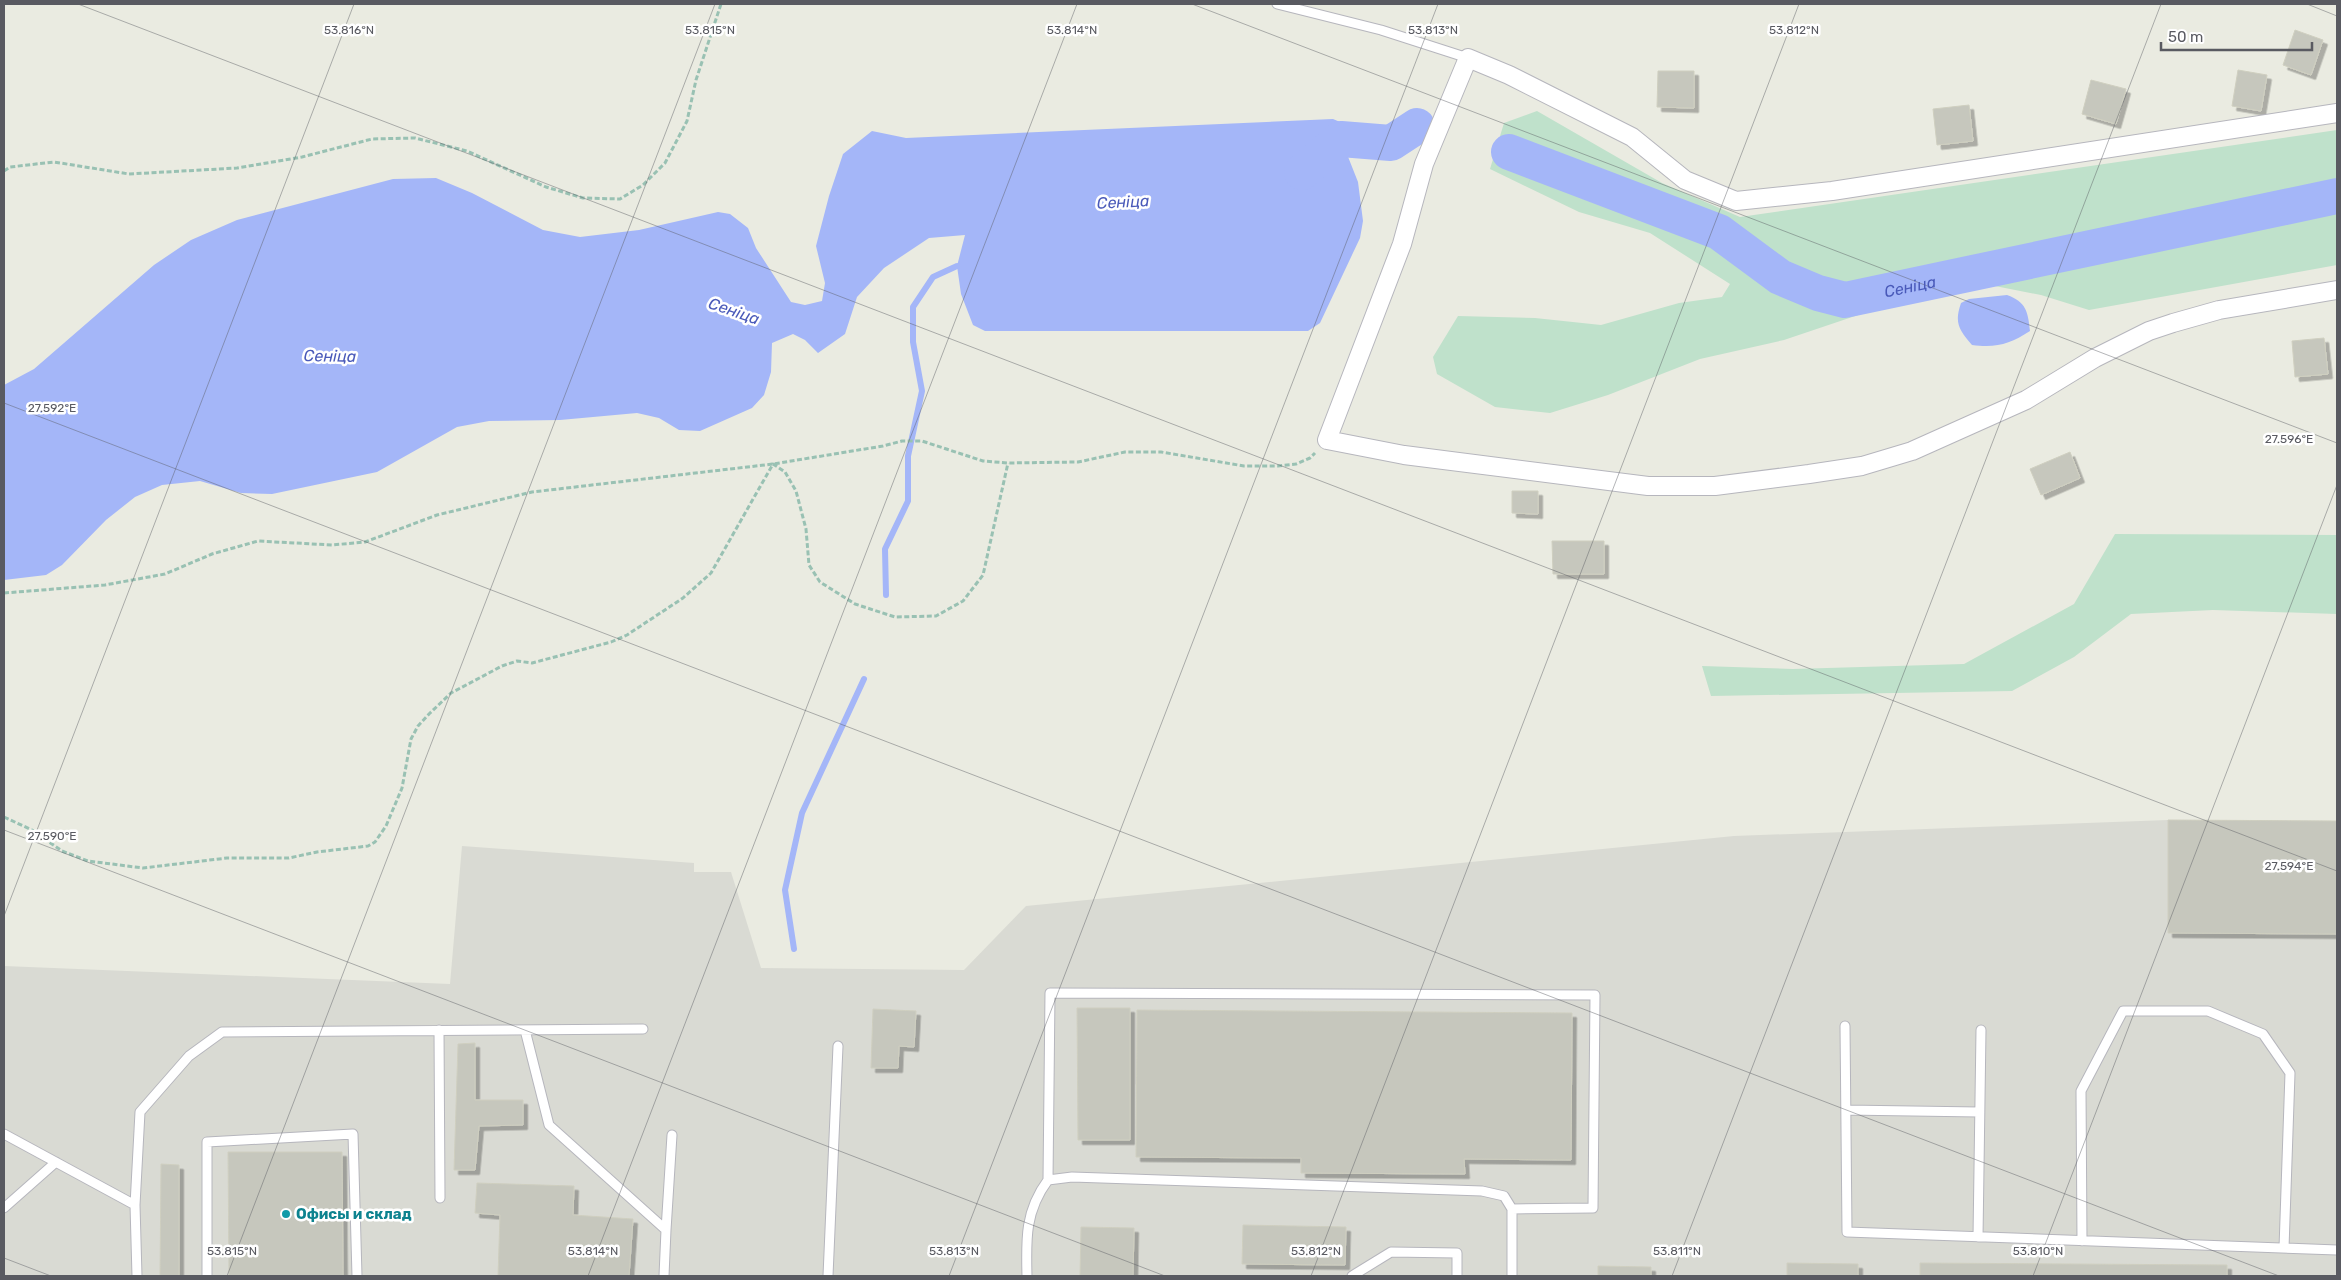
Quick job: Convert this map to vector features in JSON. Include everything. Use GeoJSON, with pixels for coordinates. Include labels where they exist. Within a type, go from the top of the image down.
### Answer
{"type":"FeatureCollection","features":[{"type":"Feature","properties":{"kind":"street"},"geometry":{"type":"LineString","coordinates":[[2337,113],[1832,191],[1736,201],[1685,180],[1632,137],[1509,75],[1468,58],[1424,164],[1402,244],[1326,440],[1404,455],[1648,486],[1715,486],[1809,474],[1862,466],[1912,451],[2026,400],[2096,358],[2165,326],[2219,310],[2337,290]]}},
{"type":"Feature","properties":{"kind":"lane"},"geometry":{"type":"LineString","coordinates":[[1277,4],[1381,30],[1468,58]]}},
{"type":"Feature","properties":{"kind":"lane"},"geometry":{"type":"LineString","coordinates":[[1027,1276],[1026,1236],[1036,1197],[1048,1180],[1050,993],[1595,995],[1593,1208],[1512,1209]]}},
{"type":"Feature","properties":{"kind":"lane"},"geometry":{"type":"LineString","coordinates":[[2082,1241],[2081,1091],[2123,1011],[2208,1011],[2262,1034],[2290,1073],[2284,1248]]}},
{"type":"Feature","properties":{"kind":"lane"},"geometry":{"type":"LineString","coordinates":[[1845,1026],[1847,1232],[2337,1250]]}},
{"type":"Feature","properties":{"kind":"lane"},"geometry":{"type":"LineString","coordinates":[[137,1276],[135,1205],[140,1112],[189,1056],[222,1032],[642,1029]]}},
{"type":"Feature","properties":{"kind":"lane"},"geometry":{"type":"LineString","coordinates":[[438,1030],[440,1198]]}},
{"type":"Feature","properties":{"kind":"lane"},"geometry":{"type":"LineString","coordinates":[[525,1030],[549,1125],[666,1230]]}},
{"type":"Feature","properties":{"kind":"lane"},"geometry":{"type":"LineString","coordinates":[[1978,1237],[1981,1030]]}},
{"type":"Feature","properties":{"kind":"lane"},"geometry":{"type":"LineString","coordinates":[[828,1276],[838,1046]]}},
{"type":"Feature","properties":{"kind":"lane"},"geometry":{"type":"LineString","coordinates":[[1846,1110],[1979,1112]]}},
{"type":"Feature","properties":{"kind":"lane"},"geometry":{"type":"LineString","coordinates":[[4,1134],[135,1205]]}},
{"type":"Feature","properties":{"kind":"lane"},"geometry":{"type":"LineString","coordinates":[[207,1276],[207,1142],[353,1134],[357,1276]]}},
{"type":"Feature","properties":{"kind":"lane"},"geometry":{"type":"LineString","coordinates":[[664,1276],[672,1135]]}},
{"type":"Feature","properties":{"kind":"lane"},"geometry":{"type":"LineString","coordinates":[[4,1208],[56,1162]]}},
{"type":"Feature","properties":{"kind":"lane"},"geometry":{"type":"LineString","coordinates":[[1048,1180],[1072,1176],[1482,1190],[1504,1196],[1512,1209],[1512,1276]]}},
{"type":"Feature","properties":{"kind":"lane"},"geometry":{"type":"LineString","coordinates":[[1352,1276],[1391,1252],[1457,1253],[1457,1276]]}},
{"type":"Feature","properties":{"kind":"path"},"geometry":{"type":"LineString","coordinates":[[4,170],[10,167],[54,162],[128,174],[237,168],[302,157],[372,140],[415,138],[467,151],[546,187],[583,198],[620,199],[643,185],[665,163],[687,121],[696,80],[721,4]]}},
{"type":"Feature","properties":{"kind":"path"},"geometry":{"type":"LineString","coordinates":[[4,593],[105,585],[165,574],[212,554],[258,541],[332,545],[365,542],[437,515],[532,492],[773,464],[902,441],[931,444],[982,461],[1008,463],[1078,462],[1125,452],[1160,452],[1244,466],[1278,466],[1296,464],[1310,458],[1326,440]]}},
{"type":"Feature","properties":{"kind":"path"},"geometry":{"type":"LineString","coordinates":[[773,464],[785,472],[796,491],[806,529],[809,565],[820,582],[855,604],[895,617],[936,616],[963,601],[983,575],[1008,463]]}},
{"type":"Feature","properties":{"kind":"path"},"geometry":{"type":"LineString","coordinates":[[4,818],[32,830],[62,851],[88,861],[143,868],[236,857],[289,858],[317,852],[368,846],[375,842],[386,826],[402,788],[411,739],[418,726],[428,714],[451,693],[486,674],[517,661],[532,663],[612,642],[627,635],[683,598],[710,573],[773,464]]}},
{"type":"Feature","properties":{"kind":"shaded area"},"geometry":{"type":"Polygon","coordinates":[[[2168,820],[2337,821],[2337,1276],[4,1276],[4,966],[450,984],[462,846],[694,863],[694,872],[731,872],[761,968],[964,970],[1026,906],[1734,836],[2168,820]]]}},
{"type":"Feature","properties":{"kind":"green space"},"geometry":{"type":"Polygon","coordinates":[[[1537,111],[1662,183],[1740,217],[2337,130],[2337,265],[2089,310],[2041,295],[1995,286],[1870,311],[1784,340],[1700,359],[1608,395],[1550,413],[1495,407],[1437,374],[1433,357],[1458,316],[1535,318],[1601,325],[1679,303],[1722,297],[1730,284],[1650,233],[1579,212],[1490,169],[1504,123],[1537,111]]]}},
{"type":"Feature","properties":{"kind":"green space"},"geometry":{"type":"Polygon","coordinates":[[[2115,534],[2337,535],[2337,614],[2213,610],[2131,614],[2074,657],[2012,691],[1711,696],[1702,666],[1793,669],[1964,664],[2074,604],[2115,534]]]}},
{"type":"Feature","properties":{"kind":"water"},"geometry":{"type":"Polygon","coordinates":[[[1333,119],[1340,122],[1341,139],[1358,182],[1363,221],[1360,238],[1320,323],[1308,331],[985,331],[973,325],[961,294],[957,266],[965,235],[929,238],[884,268],[857,297],[845,334],[818,353],[805,340],[793,334],[772,343],[771,372],[764,395],[752,408],[700,431],[679,430],[659,418],[637,413],[560,420],[489,421],[457,427],[377,472],[272,494],[241,493],[200,481],[162,485],[135,497],[106,520],[62,565],[46,575],[4,580],[4,385],[34,369],[154,265],[191,240],[237,220],[393,179],[436,178],[472,193],[543,230],[580,237],[639,230],[718,212],[730,214],[748,228],[756,248],[791,302],[805,305],[822,301],[825,283],[816,246],[829,196],[843,154],[872,131],[906,138],[1333,119]]]}},
{"type":"Feature","properties":{"kind":"water"},"geometry":{"type":"Polygon","coordinates":[[[2007,295],[2018,301],[2025,308],[2030,331],[2003,344],[1989,346],[1972,345],[1959,326],[1958,316],[1961,303],[1969,299],[2007,295]]]}},
{"type":"Feature","properties":{"kind":"building"},"geometry":{"type":"Polygon","coordinates":[[[2295,30],[2323,40],[2311,75],[2283,65],[2295,30]]]}},
{"type":"Feature","properties":{"kind":"building"},"geometry":{"type":"Polygon","coordinates":[[[2238,70],[2267,75],[2261,111],[2232,106],[2238,70]]]}},
{"type":"Feature","properties":{"kind":"building"},"geometry":{"type":"Polygon","coordinates":[[[1658,71],[1694,71],[1694,108],[1657,107],[1658,71]]]}},
{"type":"Feature","properties":{"kind":"building"},"geometry":{"type":"Polygon","coordinates":[[[2091,80],[2126,89],[2116,124],[2082,114],[2091,80]]]}},
{"type":"Feature","properties":{"kind":"building"},"geometry":{"type":"Polygon","coordinates":[[[1969,105],[1973,141],[1937,145],[1933,109],[1969,105]]]}},
{"type":"Feature","properties":{"kind":"building"},"geometry":{"type":"Polygon","coordinates":[[[2324,338],[2328,374],[2295,377],[2292,341],[2324,338]]]}},
{"type":"Feature","properties":{"kind":"building"},"geometry":{"type":"Polygon","coordinates":[[[2070,452],[2080,478],[2041,495],[2030,469],[2070,452]]]}},
{"type":"Feature","properties":{"kind":"building"},"geometry":{"type":"Polygon","coordinates":[[[1512,491],[1538,491],[1538,514],[1512,513],[1512,491]]]}},
{"type":"Feature","properties":{"kind":"building"},"geometry":{"type":"Polygon","coordinates":[[[1552,541],[1604,541],[1604,574],[1553,574],[1552,541]]]}},
{"type":"Feature","properties":{"kind":"building"},"geometry":{"type":"Polygon","coordinates":[[[2168,820],[2337,821],[2337,934],[2168,933],[2168,820]]]}},
{"type":"Feature","properties":{"kind":"building"},"geometry":{"type":"Polygon","coordinates":[[[1077,1008],[1130,1008],[1130,1140],[1078,1140],[1077,1008]]]}},
{"type":"Feature","properties":{"kind":"building"},"geometry":{"type":"Polygon","coordinates":[[[873,1009],[916,1011],[914,1047],[899,1046],[898,1068],[871,1068],[873,1009]]]}},
{"type":"Feature","properties":{"kind":"building"},"geometry":{"type":"Polygon","coordinates":[[[1137,1010],[1572,1013],[1571,1160],[1464,1159],[1465,1174],[1301,1173],[1301,1158],[1136,1157],[1137,1010]]]}},
{"type":"Feature","properties":{"kind":"building"},"geometry":{"type":"Polygon","coordinates":[[[475,1043],[475,1100],[523,1100],[523,1125],[479,1126],[475,1170],[454,1170],[458,1044],[475,1043]]]}},
{"type":"Feature","properties":{"kind":"building","name":"Офисы и склад"},"geometry":{"type":"Polygon","coordinates":[[[228,1152],[342,1152],[343,1276],[229,1276],[228,1152]]]}},
{"type":"Feature","properties":{"kind":"building"},"geometry":{"type":"Polygon","coordinates":[[[161,1164],[179,1165],[179,1276],[160,1276],[161,1164]]]}},
{"type":"Feature","properties":{"kind":"building"},"geometry":{"type":"Polygon","coordinates":[[[477,1183],[574,1186],[573,1215],[633,1219],[629,1276],[498,1276],[500,1215],[475,1213],[477,1183]]]}},
{"type":"Feature","properties":{"kind":"building"},"geometry":{"type":"Polygon","coordinates":[[[1243,1225],[1346,1227],[1345,1265],[1242,1264],[1243,1225]]]}},
{"type":"Feature","properties":{"kind":"building"},"geometry":{"type":"Polygon","coordinates":[[[1081,1227],[1134,1228],[1133,1276],[1080,1276],[1081,1227]]]}},
{"type":"Feature","properties":{"kind":"building"},"geometry":{"type":"Polygon","coordinates":[[[1787,1263],[1858,1264],[1858,1276],[1787,1276],[1787,1263]]]}},
{"type":"Feature","properties":{"kind":"building"},"geometry":{"type":"Polygon","coordinates":[[[1920,1263],[2227,1265],[2227,1276],[1920,1276],[1920,1263]]]}},
{"type":"Feature","properties":{"kind":"building"},"geometry":{"type":"Polygon","coordinates":[[[1598,1266],[1651,1267],[1651,1276],[1598,1276],[1598,1266]]]}},
{"type":"Feature","properties":{"kind":"waterway","name":"Сеніца"},"geometry":{"type":"LineString","coordinates":[[1302,172],[1341,139],[1391,143],[1417,126]]}},
{"type":"Feature","properties":{"kind":"waterway","name":"Сеніца"},"geometry":{"type":"LineString","coordinates":[[1509,152],[1719,232],[1780,277],[1818,293],[1845,300],[2337,196]]}},
{"type":"Feature","properties":{"kind":"waterway"},"geometry":{"type":"LineString","coordinates":[[886,595],[885,549],[908,501],[908,456],[922,391],[913,342],[913,307],[933,277],[957,266]]}},
{"type":"Feature","properties":{"kind":"waterway"},"geometry":{"type":"LineString","coordinates":[[794,949],[785,890],[802,813],[864,679]]}},
{"type":"Feature","properties":{"kind":"place","name":"Офисы и склад"},"geometry":{"type":"Point","coordinates":[286,1214]}}]}
